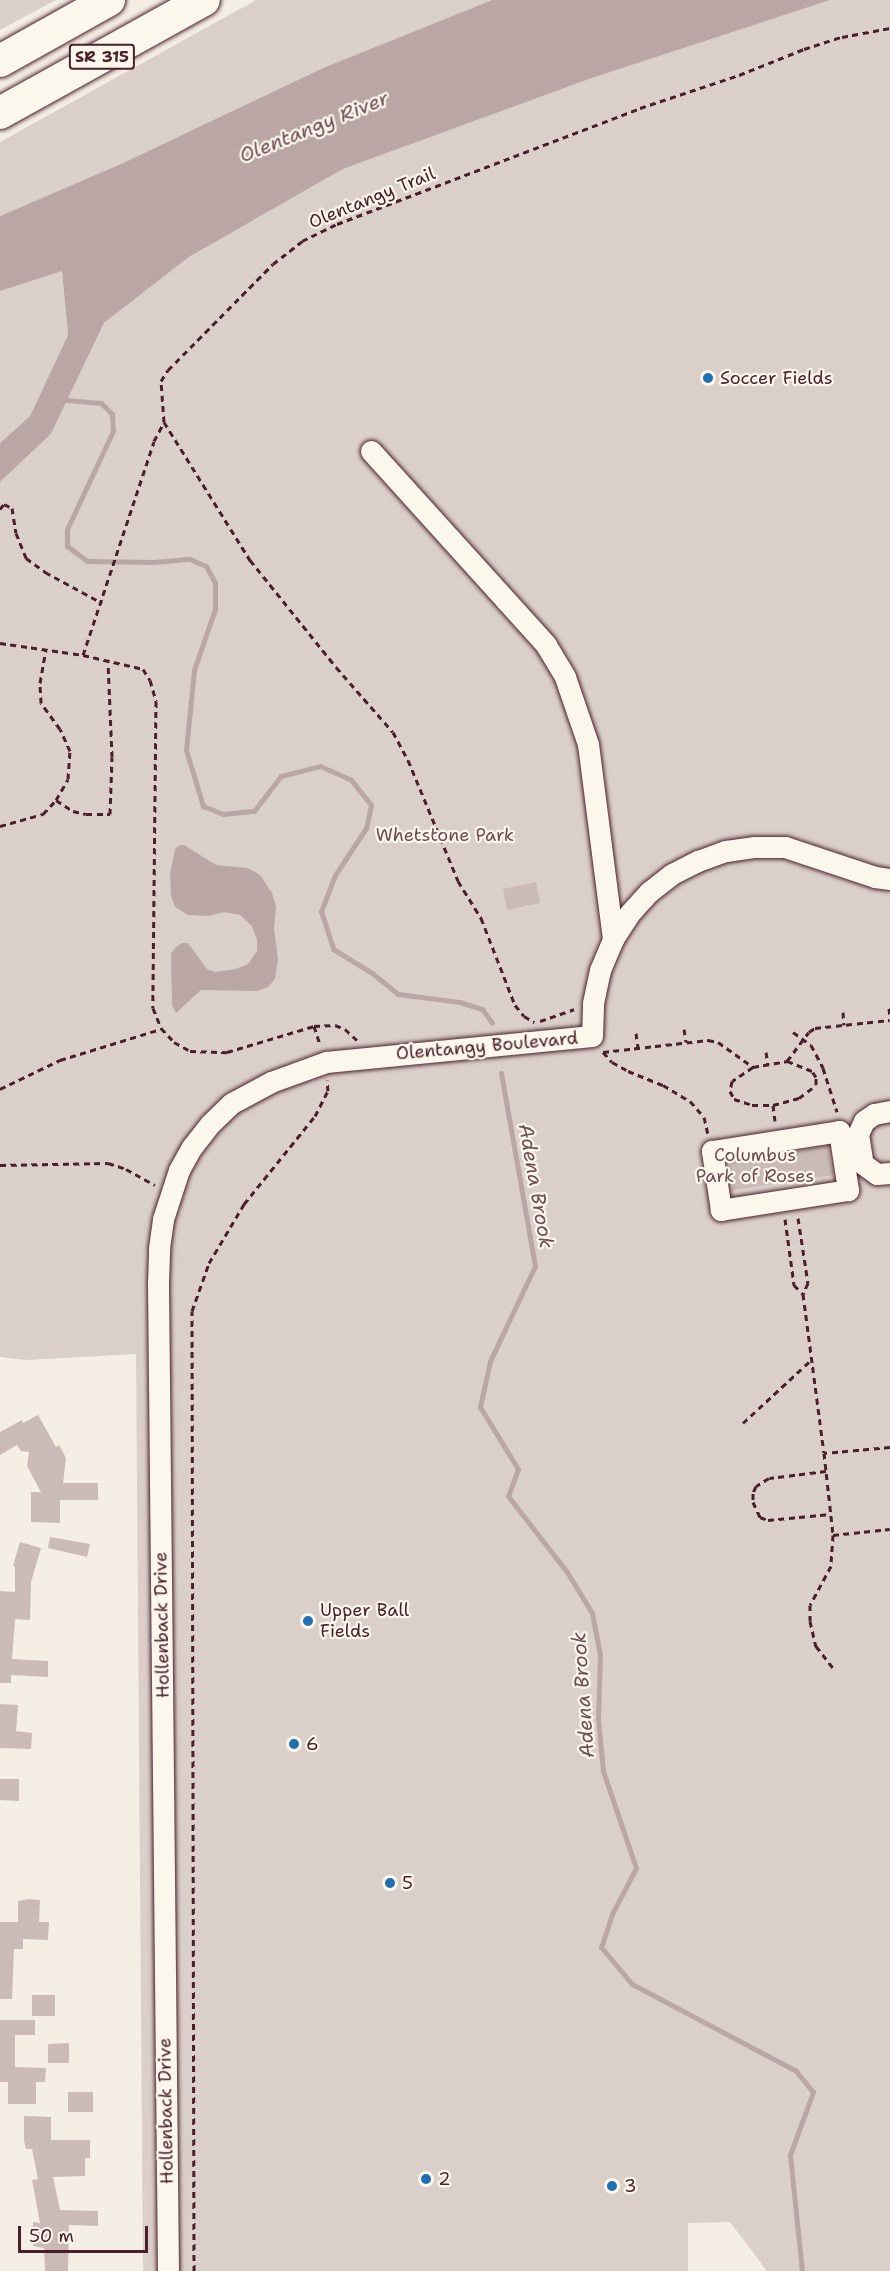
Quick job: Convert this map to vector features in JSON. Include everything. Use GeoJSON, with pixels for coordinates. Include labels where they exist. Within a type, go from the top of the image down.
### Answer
{"type":"FeatureCollection","features":[{"type":"Feature","properties":{"kind":"highway","name":"SR 315"},"geometry":{"type":"LineString","coordinates":[[0,61],[110,0]]}},
{"type":"Feature","properties":{"kind":"highway","name":"SR 315"},"geometry":{"type":"LineString","coordinates":[[0,113],[204,0]]}},
{"type":"Feature","properties":{"kind":"street"},"geometry":{"type":"LineString","coordinates":[[371,451],[546,645],[565,677],[588,744],[613,939]]}},
{"type":"Feature","properties":{"kind":"street","name":"Olentangy Boulevard"},"geometry":{"type":"LineString","coordinates":[[326,1062],[515,1043],[597,1044],[592,1003],[600,970],[613,939],[629,914],[649,892],[672,874],[726,851],[755,847],[784,847],[815,855],[875,878],[890,879]]}},
{"type":"Feature","properties":{"kind":"street","name":"Hollenback Drive"},"geometry":{"type":"LineString","coordinates":[[168,2271],[159,1248],[170,1193],[192,1147],[232,1103],[271,1082],[326,1062]]}},
{"type":"Feature","properties":{"kind":"street"},"geometry":{"type":"LineString","coordinates":[[890,1111],[874,1114],[864,1120],[858,1134],[863,1164],[877,1174],[890,1173]]}},
{"type":"Feature","properties":{"kind":"street"},"geometry":{"type":"LineString","coordinates":[[839,1131],[848,1190],[721,1210],[712,1151],[839,1131]]}},
{"type":"Feature","properties":{"kind":"path","name":"Olentangy Trail"},"geometry":{"type":"LineString","coordinates":[[164,422],[160,392],[161,381],[168,370],[273,264],[302,241],[337,224],[804,49],[842,37],[890,28]]}},
{"type":"Feature","properties":{"kind":"path"},"geometry":{"type":"LineString","coordinates":[[83,655],[108,586],[154,441],[164,422]]}},
{"type":"Feature","properties":{"kind":"path"},"geometry":{"type":"LineString","coordinates":[[164,422],[250,560],[336,667],[393,732],[408,760],[458,881],[481,918],[515,1005],[524,1016],[536,1022]]}},
{"type":"Feature","properties":{"kind":"path"},"geometry":{"type":"LineString","coordinates":[[0,509],[4,504],[12,508],[16,532],[26,558],[45,572],[102,603]]}},
{"type":"Feature","properties":{"kind":"path"},"geometry":{"type":"LineString","coordinates":[[0,643],[83,655],[143,669],[150,680],[156,701],[153,1008],[161,1029],[174,1042],[190,1051],[227,1052],[314,1026],[335,1025],[345,1029],[360,1044]]}},
{"type":"Feature","properties":{"kind":"path"},"geometry":{"type":"LineString","coordinates":[[0,826],[43,814],[56,800],[68,779],[70,751],[60,729],[41,703],[40,683],[46,650]]}},
{"type":"Feature","properties":{"kind":"path"},"geometry":{"type":"LineString","coordinates":[[56,800],[73,811],[86,814],[110,814],[108,661]]}},
{"type":"Feature","properties":{"kind":"path"},"geometry":{"type":"LineString","coordinates":[[787,1061],[809,1032],[815,1028],[890,1019],[889,1008]]}},
{"type":"Feature","properties":{"kind":"path"},"geometry":{"type":"LineString","coordinates":[[843,1012],[844,1025]]}},
{"type":"Feature","properties":{"kind":"path"},"geometry":{"type":"LineString","coordinates":[[194,2271],[192,1311],[209,1263],[244,1204],[315,1116],[328,1091],[326,1062],[314,1026]]}},
{"type":"Feature","properties":{"kind":"path"},"geometry":{"type":"LineString","coordinates":[[0,1089],[60,1060],[161,1029]]}},
{"type":"Feature","properties":{"kind":"path"},"geometry":{"type":"LineString","coordinates":[[684,1029],[686,1043]]}},
{"type":"Feature","properties":{"kind":"path"},"geometry":{"type":"LineString","coordinates":[[793,1032],[811,1045],[823,1068],[836,1105],[839,1131]]}},
{"type":"Feature","properties":{"kind":"path"},"geometry":{"type":"LineString","coordinates":[[636,1033],[638,1048]]}},
{"type":"Feature","properties":{"kind":"path"},"geometry":{"type":"LineString","coordinates":[[597,1044],[638,1048],[718,1042],[753,1067]]}},
{"type":"Feature","properties":{"kind":"path"},"geometry":{"type":"LineString","coordinates":[[597,1044],[612,1062],[663,1085],[690,1101],[704,1117],[712,1151]]}},
{"type":"Feature","properties":{"kind":"path"},"geometry":{"type":"LineString","coordinates":[[766,1052],[768,1065]]}},
{"type":"Feature","properties":{"kind":"path"},"geometry":{"type":"LineString","coordinates":[[787,1061],[812,1071],[816,1077],[816,1085],[800,1098],[773,1105],[752,1105],[734,1099],[730,1091],[732,1081],[753,1067],[787,1061]]}},
{"type":"Feature","properties":{"kind":"path"},"geometry":{"type":"LineString","coordinates":[[773,1105],[775,1115]]}},
{"type":"Feature","properties":{"kind":"path"},"geometry":{"type":"LineString","coordinates":[[0,1165],[108,1163],[126,1168],[170,1193]]}},
{"type":"Feature","properties":{"kind":"path"},"geometry":{"type":"LineString","coordinates":[[789,1199],[794,1284],[803,1294]]}},
{"type":"Feature","properties":{"kind":"path"},"geometry":{"type":"LineString","coordinates":[[789,1199],[808,1283],[803,1294],[832,1514],[831,1566],[810,1605],[810,1621],[816,1646],[833,1668]]}},
{"type":"Feature","properties":{"kind":"path"},"geometry":{"type":"LineString","coordinates":[[743,1423],[812,1360]]}},
{"type":"Feature","properties":{"kind":"path"},"geometry":{"type":"LineString","coordinates":[[824,1453],[890,1447]]}},
{"type":"Feature","properties":{"kind":"path"},"geometry":{"type":"LineString","coordinates":[[826,1471],[769,1478],[756,1486],[753,1502],[760,1517],[768,1520],[832,1514]]}},
{"type":"Feature","properties":{"kind":"path"},"geometry":{"type":"LineString","coordinates":[[833,1535],[890,1529]]}},
{"type":"Feature","properties":{"kind":"green space"},"geometry":{"type":"Polygon","coordinates":[[[0,0],[56,0],[0,30],[0,0]]]}},
{"type":"Feature","properties":{"kind":"green space"},"geometry":{"type":"Polygon","coordinates":[[[256,0],[492,0],[323,68],[123,163],[0,216],[0,142],[256,0]]]}},
{"type":"Feature","properties":{"kind":"green space","name":"Whetstone Park"},"geometry":{"type":"Polygon","coordinates":[[[829,0],[890,0],[890,2271],[767,2271],[730,2222],[688,2223],[688,2271],[143,2271],[136,1354],[26,1360],[0,1357],[0,482],[51,434],[104,323],[189,257],[343,169],[592,78],[829,0]]]}},
{"type":"Feature","properties":{"kind":"green space"},"geometry":{"type":"Polygon","coordinates":[[[62,270],[68,335],[30,416],[0,443],[0,291],[62,270]]]}},
{"type":"Feature","properties":{"kind":"water","name":"Olentangy River"},"geometry":{"type":"Polygon","coordinates":[[[492,0],[830,0],[592,78],[343,169],[189,257],[104,323],[51,434],[0,482],[0,443],[30,416],[68,335],[62,271],[0,291],[0,216],[123,163],[323,68],[492,0]]]}},
{"type":"Feature","properties":{"kind":"water"},"geometry":{"type":"Polygon","coordinates":[[[184,845],[216,865],[248,868],[260,875],[272,893],[276,907],[274,928],[278,960],[275,979],[268,987],[257,991],[201,990],[176,1013],[172,1005],[171,953],[176,947],[182,943],[188,943],[207,969],[215,972],[236,969],[248,964],[257,951],[257,940],[252,926],[240,915],[224,912],[208,916],[188,915],[175,907],[171,896],[170,874],[175,849],[184,845]]]}},
{"type":"Feature","properties":{"kind":"building"},"geometry":{"type":"Polygon","coordinates":[[[536,882],[540,903],[507,910],[503,889],[536,882]]]}},
{"type":"Feature","properties":{"kind":"building"},"geometry":{"type":"Polygon","coordinates":[[[828,1146],[833,1175],[733,1190],[729,1161],[828,1146]]]}},
{"type":"Feature","properties":{"kind":"building"},"geometry":{"type":"Polygon","coordinates":[[[38,1415],[56,1447],[59,1445],[66,1458],[63,1483],[98,1483],[98,1500],[60,1500],[60,1523],[31,1522],[31,1492],[41,1492],[27,1466],[29,1452],[21,1451],[17,1445],[0,1455],[0,1432],[22,1420],[23,1423],[38,1415]]]}},
{"type":"Feature","properties":{"kind":"building"},"geometry":{"type":"Polygon","coordinates":[[[50,1537],[90,1544],[87,1557],[48,1548],[50,1537]]]}},
{"type":"Feature","properties":{"kind":"building"},"geometry":{"type":"Polygon","coordinates":[[[20,1542],[41,1548],[31,1582],[30,1620],[15,1619],[12,1659],[48,1661],[48,1677],[11,1675],[11,1683],[0,1683],[0,1591],[15,1592],[15,1567],[13,1566],[20,1542]]]}},
{"type":"Feature","properties":{"kind":"building"},"geometry":{"type":"Polygon","coordinates":[[[0,1704],[18,1705],[16,1731],[32,1733],[31,1749],[0,1748],[0,1704]]]}},
{"type":"Feature","properties":{"kind":"building"},"geometry":{"type":"Polygon","coordinates":[[[0,1779],[19,1779],[19,1801],[0,1800],[0,1779]]]}},
{"type":"Feature","properties":{"kind":"building"},"geometry":{"type":"Polygon","coordinates":[[[40,1900],[39,1922],[49,1922],[48,1940],[23,1939],[23,1949],[14,1949],[12,1999],[0,1999],[0,1922],[18,1922],[18,1901],[40,1900]]]}},
{"type":"Feature","properties":{"kind":"building"},"geometry":{"type":"Polygon","coordinates":[[[32,1995],[55,1995],[55,2016],[32,2016],[32,1995]]]}},
{"type":"Feature","properties":{"kind":"building"},"geometry":{"type":"Polygon","coordinates":[[[0,2020],[35,2020],[35,2035],[15,2035],[15,2067],[46,2068],[45,2082],[36,2082],[36,2104],[8,2104],[8,2082],[0,2082],[0,2020]]]}},
{"type":"Feature","properties":{"kind":"building"},"geometry":{"type":"Polygon","coordinates":[[[69,2043],[69,2063],[48,2063],[48,2044],[69,2043]]]}},
{"type":"Feature","properties":{"kind":"building"},"geometry":{"type":"Polygon","coordinates":[[[68,2092],[93,2092],[93,2112],[68,2112],[68,2092]]]}},
{"type":"Feature","properties":{"kind":"building"},"geometry":{"type":"Polygon","coordinates":[[[24,2116],[51,2117],[51,2140],[90,2140],[90,2158],[85,2158],[85,2176],[53,2177],[60,2210],[98,2211],[98,2226],[69,2225],[68,2271],[45,2271],[44,2248],[33,2246],[33,2222],[40,2223],[32,2180],[38,2179],[32,2149],[26,2149],[24,2141],[24,2116]]]}},
{"type":"Feature","properties":{"kind":"waterway","name":"Adena Brook"},"geometry":{"type":"LineString","coordinates":[[67,400],[101,403],[112,414],[113,431],[67,529],[67,546],[87,561],[154,562],[190,559],[206,566],[215,583],[215,609],[194,670],[186,750],[203,806],[223,814],[254,811],[281,776],[320,766],[351,780],[371,805],[366,828],[335,875],[321,911],[333,949],[372,973],[398,994],[460,1002],[482,1009],[492,1023]]}},
{"type":"Feature","properties":{"kind":"waterway","name":"Adena Brook"},"geometry":{"type":"LineString","coordinates":[[501,1073],[535,1266],[490,1361],[480,1407],[518,1469],[508,1496],[567,1572],[592,1613],[600,1655],[598,1719],[603,1771],[636,1868],[612,1914],[601,1947],[632,1984],[796,2071],[813,2092],[790,2155],[802,2271]]}},
{"type":"Feature","properties":{"kind":"place","name":"Soccer Fields"},"geometry":{"type":"Point","coordinates":[708,378]}},
{"type":"Feature","properties":{"kind":"place","name":"Upper Ball Fields"},"geometry":{"type":"Point","coordinates":[308,1621]}},
{"type":"Feature","properties":{"kind":"place","name":"6"},"geometry":{"type":"Point","coordinates":[294,1744]}},
{"type":"Feature","properties":{"kind":"place","name":"5"},"geometry":{"type":"Point","coordinates":[390,1883]}},
{"type":"Feature","properties":{"kind":"place","name":"2"},"geometry":{"type":"Point","coordinates":[426,2179]}},
{"type":"Feature","properties":{"kind":"place","name":"3"},"geometry":{"type":"Point","coordinates":[612,2186]}},
{"type":"Feature","properties":{"kind":"park label","name":"Columbus Park of Roses"},"geometry":{"type":"Point","coordinates":[755,1166]}}]}
